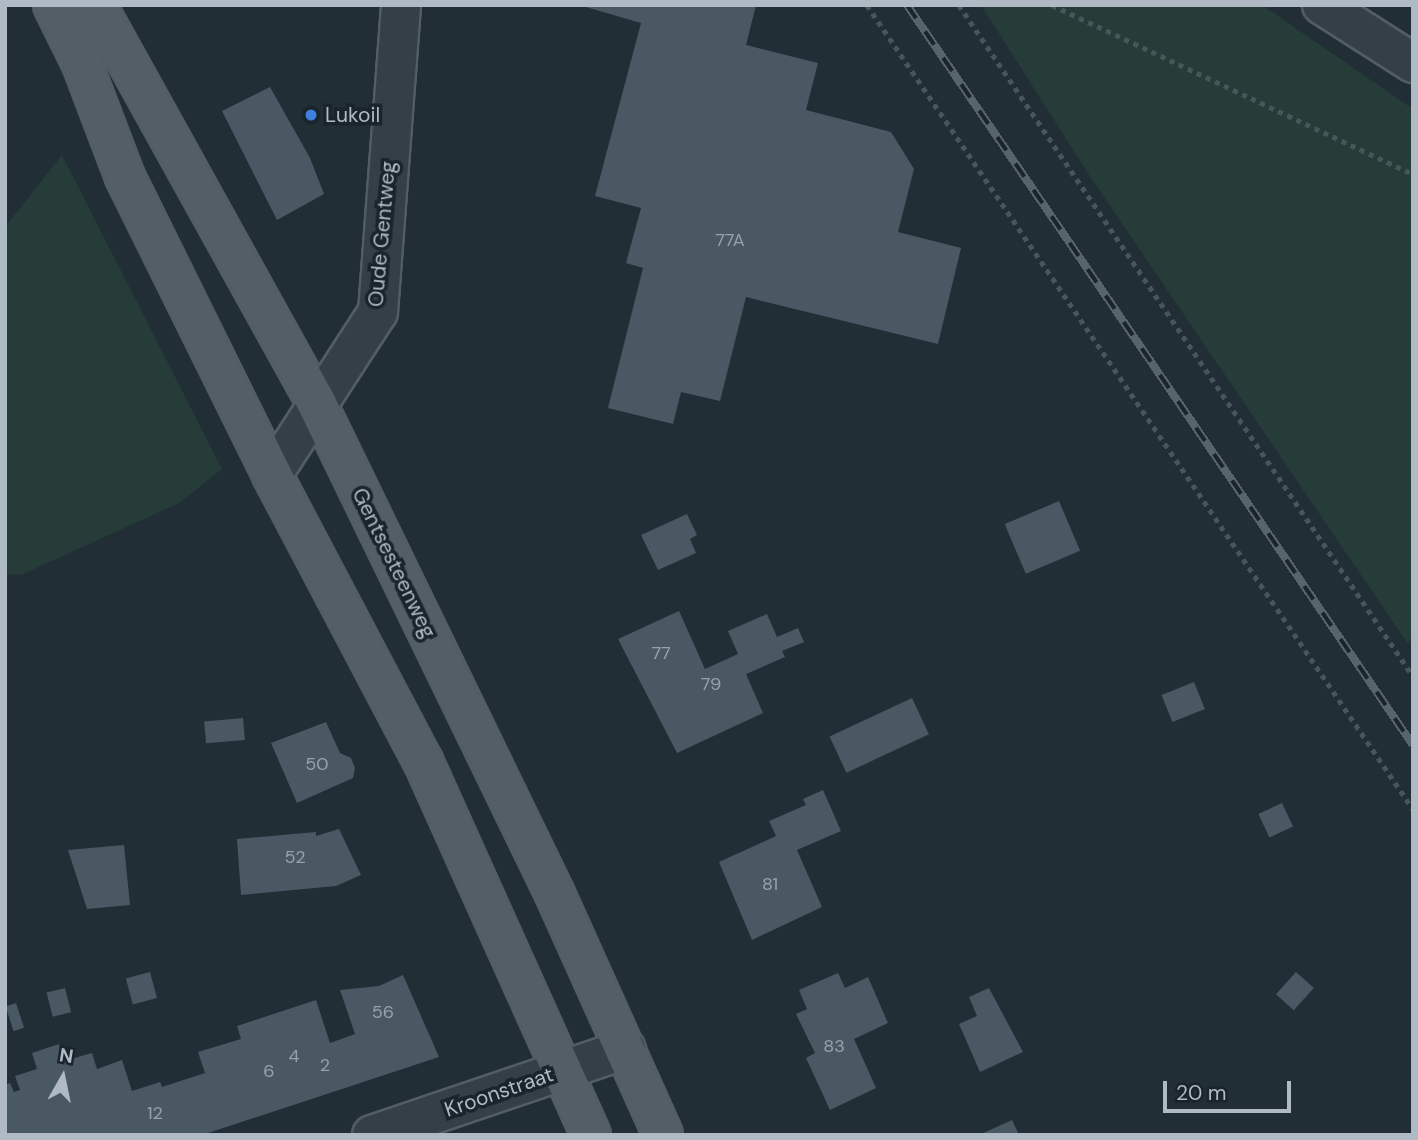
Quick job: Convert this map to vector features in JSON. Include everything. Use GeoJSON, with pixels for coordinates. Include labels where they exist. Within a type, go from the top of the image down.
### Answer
{"type":"FeatureCollection","features":[{"type":"Feature","properties":{"kind":"main road"},"geometry":{"type":"LineString","coordinates":[[53,5],[82,64],[125,177],[272,475],[423,761],[591,1135]]}},
{"type":"Feature","properties":{"kind":"main road","name":"Gentsesteenweg"},"geometry":{"type":"LineString","coordinates":[[96,5],[317,404],[626,1049],[663,1135]]}},
{"type":"Feature","properties":{"kind":"street","name":"Oude Gentweg"},"geometry":{"type":"LineString","coordinates":[[272,475],[378,312],[401,5]]}},
{"type":"Feature","properties":{"kind":"street"},"geometry":{"type":"LineString","coordinates":[[1322,5],[1413,63]]}},
{"type":"Feature","properties":{"kind":"street","name":"Kroonstraat"},"geometry":{"type":"LineString","coordinates":[[372,1135],[626,1049]]}},
{"type":"Feature","properties":{"kind":"path"},"geometry":{"type":"LineString","coordinates":[[867,5],[1413,808]]}},
{"type":"Feature","properties":{"kind":"path"},"geometry":{"type":"LineString","coordinates":[[959,5],[1413,676]]}},
{"type":"Feature","properties":{"kind":"path"},"geometry":{"type":"LineString","coordinates":[[1052,5],[1413,174]]}},
{"type":"Feature","properties":{"kind":"green space"},"geometry":{"type":"Polygon","coordinates":[[[981,5],[1262,5],[1413,109],[1413,634],[1408,644],[1089,175],[981,5]]]}},
{"type":"Feature","properties":{"kind":"green space"},"geometry":{"type":"Polygon","coordinates":[[[62,155],[222,469],[179,503],[21,575],[5,574],[5,227],[62,155]]]}},
{"type":"Feature","properties":{"kind":"building"},"geometry":{"type":"Polygon","coordinates":[[[579,5],[756,5],[746,45],[818,63],[806,110],[891,132],[914,169],[898,232],[961,248],[938,344],[746,297],[720,401],[681,392],[673,424],[608,408],[643,268],[626,263],[641,208],[595,196],[641,23],[579,5]]]}},
{"type":"Feature","properties":{"kind":"building"},"geometry":{"type":"Polygon","coordinates":[[[270,87],[310,158],[324,194],[277,220],[222,111],[270,87]]]}},
{"type":"Feature","properties":{"kind":"building"},"geometry":{"type":"Polygon","coordinates":[[[1059,501],[1080,551],[1026,574],[1005,524],[1059,501]]]}},
{"type":"Feature","properties":{"kind":"building"},"geometry":{"type":"Polygon","coordinates":[[[687,514],[697,535],[690,539],[696,553],[658,570],[641,535],[687,514]]]}},
{"type":"Feature","properties":{"kind":"building"},"geometry":{"type":"Polygon","coordinates":[[[679,611],[705,669],[738,654],[728,631],[767,614],[777,637],[798,628],[804,642],[782,651],[785,657],[746,674],[763,713],[677,753],[618,639],[679,611]]]}},
{"type":"Feature","properties":{"kind":"building"},"geometry":{"type":"Polygon","coordinates":[[[1194,682],[1205,709],[1172,722],[1162,695],[1194,682]]]}},
{"type":"Feature","properties":{"kind":"building"},"geometry":{"type":"Polygon","coordinates":[[[912,698],[929,734],[846,773],[830,736],[912,698]]]}},
{"type":"Feature","properties":{"kind":"building"},"geometry":{"type":"Polygon","coordinates":[[[243,718],[245,740],[206,743],[204,721],[243,718]]]}},
{"type":"Feature","properties":{"kind":"building"},"geometry":{"type":"Polygon","coordinates":[[[326,722],[340,753],[351,758],[355,768],[353,778],[297,803],[271,743],[326,722]]]}},
{"type":"Feature","properties":{"kind":"building"},"geometry":{"type":"Polygon","coordinates":[[[823,790],[841,831],[797,850],[822,907],[752,940],[719,862],[776,836],[769,821],[806,805],[803,799],[823,790]]]}},
{"type":"Feature","properties":{"kind":"building"},"geometry":{"type":"Polygon","coordinates":[[[1282,803],[1293,827],[1269,838],[1258,814],[1282,803]]]}},
{"type":"Feature","properties":{"kind":"building"},"geometry":{"type":"Polygon","coordinates":[[[339,829],[361,875],[336,886],[241,895],[237,839],[316,832],[316,836],[339,829]]]}},
{"type":"Feature","properties":{"kind":"building"},"geometry":{"type":"Polygon","coordinates":[[[124,845],[130,905],[87,909],[68,850],[124,845]]]}},
{"type":"Feature","properties":{"kind":"building"},"geometry":{"type":"Polygon","coordinates":[[[150,972],[157,998],[133,1005],[126,978],[150,972]]]}},
{"type":"Feature","properties":{"kind":"building"},"geometry":{"type":"Polygon","coordinates":[[[1296,972],[1314,988],[1294,1010],[1276,994],[1296,972]]]}},
{"type":"Feature","properties":{"kind":"building"},"geometry":{"type":"Polygon","coordinates":[[[838,973],[845,988],[868,977],[888,1023],[854,1039],[876,1088],[830,1110],[806,1058],[815,1053],[796,1014],[807,1009],[799,990],[838,973]]]}},
{"type":"Feature","properties":{"kind":"building"},"geometry":{"type":"Polygon","coordinates":[[[403,975],[439,1057],[202,1135],[5,1135],[5,1085],[10,1083],[14,1092],[20,1090],[15,1076],[37,1069],[32,1053],[59,1044],[64,1061],[92,1053],[97,1069],[122,1060],[132,1091],[160,1082],[162,1087],[205,1073],[198,1052],[241,1039],[237,1026],[316,1000],[330,1043],[355,1034],[340,990],[379,986],[403,975]]]}},
{"type":"Feature","properties":{"kind":"building"},"geometry":{"type":"Polygon","coordinates":[[[65,988],[71,1012],[53,1017],[47,993],[65,988]]]}},
{"type":"Feature","properties":{"kind":"building"},"geometry":{"type":"Polygon","coordinates":[[[989,988],[1023,1052],[980,1072],[959,1024],[977,1016],[969,997],[989,988]]]}},
{"type":"Feature","properties":{"kind":"building"},"geometry":{"type":"Polygon","coordinates":[[[16,1003],[24,1028],[14,1031],[6,1006],[16,1003]]]}},
{"type":"Feature","properties":{"kind":"building"},"geometry":{"type":"Polygon","coordinates":[[[1012,1120],[1019,1135],[979,1135],[1012,1120]]]}},
{"type":"Feature","properties":{"kind":"railway"},"geometry":{"type":"LineString","coordinates":[[907,5],[1413,745]]}},
{"type":"Feature","properties":{"kind":"place","name":"Lukoil"},"geometry":{"type":"Point","coordinates":[311,115]}}]}
